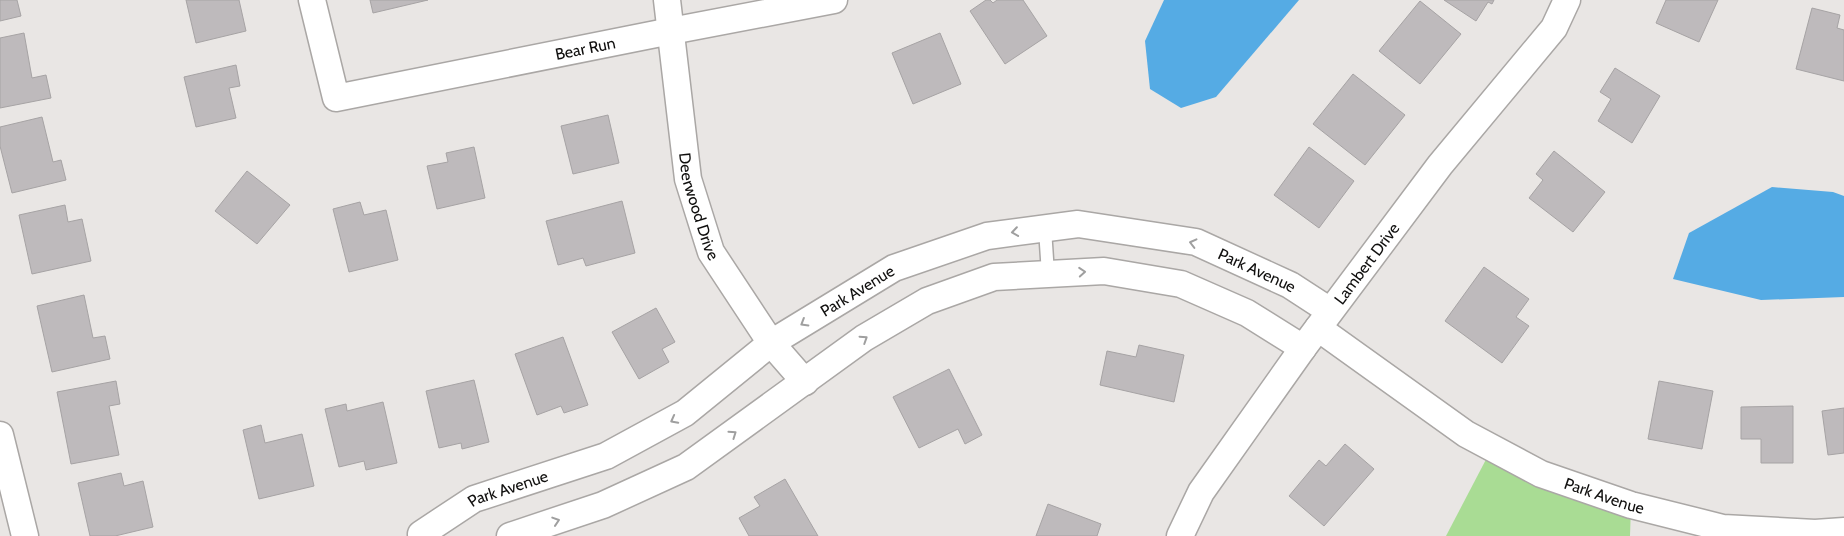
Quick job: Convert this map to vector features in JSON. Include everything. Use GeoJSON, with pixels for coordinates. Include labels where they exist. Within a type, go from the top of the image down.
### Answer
{"type":"FeatureCollection","features":[{"type":"Feature","properties":{"kind":"street","name":"Bear Run"},"geometry":{"type":"LineString","coordinates":[[312,0],[336,98],[671,30],[834,0]]}},
{"type":"Feature","properties":{"kind":"street","name":"Deerwood Drive"},"geometry":{"type":"LineString","coordinates":[[667,0],[688,179],[711,252],[771,343],[805,382]]}},
{"type":"Feature","properties":{"kind":"street","name":"Lambert Drive"},"geometry":{"type":"LineString","coordinates":[[1180,536],[1201,492],[1317,329],[1440,165],[1554,28],[1567,0]]}},
{"type":"Feature","properties":{"kind":"street","name":"Park Avenue"},"geometry":{"type":"LineString","coordinates":[[424,535],[474,500],[606,456],[685,414],[771,343],[894,268],[987,236],[1078,224],[1196,242],[1290,285],[1317,329]]}},
{"type":"Feature","properties":{"kind":"street","name":"Park Avenue"},"geometry":{"type":"LineString","coordinates":[[510,536],[603,505],[686,467],[864,338],[928,301],[994,277],[1104,271],[1182,284],[1247,312],[1317,329],[1466,434],[1541,474],[1631,505],[1722,528],[1815,533],[1844,531]]}},
{"type":"Feature","properties":{"kind":"street"},"geometry":{"type":"LineString","coordinates":[[0,435],[25,536]]}},
{"type":"Feature","properties":{"kind":"lane"},"geometry":{"type":"LineString","coordinates":[[1044,228],[1048,274]]}},
{"type":"Feature","properties":{"kind":"green space"},"geometry":{"type":"Polygon","coordinates":[[[1492,448],[1631,505],[1630,536],[1446,536],[1492,448]]]}},
{"type":"Feature","properties":{"kind":"water"},"geometry":{"type":"Polygon","coordinates":[[[1164,0],[1299,0],[1216,97],[1181,108],[1150,89],[1145,41],[1164,0]]]}},
{"type":"Feature","properties":{"kind":"water"},"geometry":{"type":"Polygon","coordinates":[[[1772,187],[1833,192],[1844,196],[1844,297],[1761,300],[1673,279],[1689,233],[1772,187]]]}},
{"type":"Feature","properties":{"kind":"building"},"geometry":{"type":"Polygon","coordinates":[[[0,0],[17,0],[21,16],[0,21],[0,0]]]}},
{"type":"Feature","properties":{"kind":"building"},"geometry":{"type":"Polygon","coordinates":[[[186,0],[239,0],[246,31],[196,43],[186,0]]]}},
{"type":"Feature","properties":{"kind":"building"},"geometry":{"type":"Polygon","coordinates":[[[370,0],[428,0],[373,13],[370,0]]]}},
{"type":"Feature","properties":{"kind":"building"},"geometry":{"type":"Polygon","coordinates":[[[986,0],[990,0],[993,3],[997,0],[1023,0],[1047,36],[1005,64],[970,11],[986,0]]]}},
{"type":"Feature","properties":{"kind":"building"},"geometry":{"type":"Polygon","coordinates":[[[1444,0],[1494,0],[1492,4],[1488,2],[1476,21],[1444,0]]]}},
{"type":"Feature","properties":{"kind":"building"},"geometry":{"type":"Polygon","coordinates":[[[1666,0],[1718,0],[1699,42],[1656,23],[1666,0]]]}},
{"type":"Feature","properties":{"kind":"building"},"geometry":{"type":"Polygon","coordinates":[[[1420,1],[1461,34],[1420,84],[1379,51],[1420,1]]]}},
{"type":"Feature","properties":{"kind":"building"},"geometry":{"type":"Polygon","coordinates":[[[1812,8],[1840,15],[1837,28],[1844,30],[1844,81],[1796,69],[1812,8]]]}},
{"type":"Feature","properties":{"kind":"building"},"geometry":{"type":"Polygon","coordinates":[[[24,33],[32,78],[46,75],[51,98],[0,108],[0,38],[24,33]]]}},
{"type":"Feature","properties":{"kind":"building"},"geometry":{"type":"Polygon","coordinates":[[[940,33],[961,84],[913,104],[892,53],[940,33]]]}},
{"type":"Feature","properties":{"kind":"building"},"geometry":{"type":"Polygon","coordinates":[[[236,65],[240,86],[229,88],[236,118],[196,127],[184,77],[236,65]]]}},
{"type":"Feature","properties":{"kind":"building"},"geometry":{"type":"Polygon","coordinates":[[[1615,68],[1660,96],[1632,143],[1598,121],[1611,99],[1600,92],[1615,68]]]}},
{"type":"Feature","properties":{"kind":"building"},"geometry":{"type":"Polygon","coordinates":[[[1353,74],[1405,115],[1365,165],[1313,124],[1353,74]]]}},
{"type":"Feature","properties":{"kind":"building"},"geometry":{"type":"Polygon","coordinates":[[[608,115],[619,163],[573,174],[561,126],[608,115]]]}},
{"type":"Feature","properties":{"kind":"building"},"geometry":{"type":"Polygon","coordinates":[[[42,117],[53,162],[61,160],[66,180],[12,193],[0,146],[0,127],[42,117]]]}},
{"type":"Feature","properties":{"kind":"building"},"geometry":{"type":"Polygon","coordinates":[[[474,147],[485,198],[437,209],[427,166],[448,162],[446,153],[474,147]]]}},
{"type":"Feature","properties":{"kind":"building"},"geometry":{"type":"Polygon","coordinates":[[[1309,147],[1354,181],[1319,228],[1274,195],[1309,147]]]}},
{"type":"Feature","properties":{"kind":"building"},"geometry":{"type":"Polygon","coordinates":[[[1554,151],[1605,192],[1573,232],[1529,198],[1543,180],[1536,174],[1554,151]]]}},
{"type":"Feature","properties":{"kind":"building"},"geometry":{"type":"Polygon","coordinates":[[[247,171],[290,205],[257,244],[215,211],[247,171]]]}},
{"type":"Feature","properties":{"kind":"building"},"geometry":{"type":"Polygon","coordinates":[[[622,201],[635,253],[586,266],[583,258],[558,265],[546,221],[622,201]]]}},
{"type":"Feature","properties":{"kind":"building"},"geometry":{"type":"Polygon","coordinates":[[[360,202],[364,215],[386,210],[398,260],[349,272],[333,209],[360,202]]]}},
{"type":"Feature","properties":{"kind":"building"},"geometry":{"type":"Polygon","coordinates":[[[65,205],[68,222],[82,219],[91,261],[32,274],[19,215],[65,205]]]}},
{"type":"Feature","properties":{"kind":"building"},"geometry":{"type":"Polygon","coordinates":[[[1484,267],[1529,299],[1516,317],[1529,326],[1502,363],[1445,321],[1484,267]]]}},
{"type":"Feature","properties":{"kind":"building"},"geometry":{"type":"Polygon","coordinates":[[[84,295],[93,338],[105,336],[110,359],[52,372],[37,306],[84,295]]]}},
{"type":"Feature","properties":{"kind":"building"},"geometry":{"type":"Polygon","coordinates":[[[656,308],[675,342],[662,349],[669,362],[639,379],[612,332],[656,308]]]}},
{"type":"Feature","properties":{"kind":"building"},"geometry":{"type":"Polygon","coordinates":[[[563,337],[588,405],[564,413],[561,406],[537,415],[515,354],[563,337]]]}},
{"type":"Feature","properties":{"kind":"building"},"geometry":{"type":"Polygon","coordinates":[[[1139,345],[1184,355],[1174,402],[1100,385],[1107,351],[1136,357],[1139,345]]]}},
{"type":"Feature","properties":{"kind":"building"},"geometry":{"type":"Polygon","coordinates":[[[949,369],[982,435],[965,444],[958,429],[919,448],[893,397],[949,369]]]}},
{"type":"Feature","properties":{"kind":"building"},"geometry":{"type":"Polygon","coordinates":[[[474,380],[489,442],[462,449],[461,443],[439,448],[426,391],[474,380]]]}},
{"type":"Feature","properties":{"kind":"building"},"geometry":{"type":"Polygon","coordinates":[[[116,381],[120,404],[109,406],[119,455],[71,464],[57,392],[116,381]]]}},
{"type":"Feature","properties":{"kind":"building"},"geometry":{"type":"Polygon","coordinates":[[[1659,381],[1713,391],[1702,449],[1648,439],[1659,381]]]}},
{"type":"Feature","properties":{"kind":"building"},"geometry":{"type":"Polygon","coordinates":[[[383,402],[397,463],[366,470],[364,461],[339,467],[325,409],[346,404],[347,411],[383,402]]]}},
{"type":"Feature","properties":{"kind":"building"},"geometry":{"type":"Polygon","coordinates":[[[1793,406],[1793,463],[1761,463],[1761,439],[1741,439],[1741,407],[1793,406]]]}},
{"type":"Feature","properties":{"kind":"building"},"geometry":{"type":"Polygon","coordinates":[[[1844,408],[1844,453],[1828,455],[1822,411],[1844,408]]]}},
{"type":"Feature","properties":{"kind":"building"},"geometry":{"type":"Polygon","coordinates":[[[261,425],[265,443],[302,434],[314,486],[259,499],[243,430],[261,425]]]}},
{"type":"Feature","properties":{"kind":"building"},"geometry":{"type":"Polygon","coordinates":[[[1345,444],[1374,469],[1324,526],[1289,496],[1319,460],[1326,466],[1345,444]]]}},
{"type":"Feature","properties":{"kind":"building"},"geometry":{"type":"Polygon","coordinates":[[[121,473],[124,486],[143,481],[153,527],[115,536],[90,536],[78,483],[121,473]]]}},
{"type":"Feature","properties":{"kind":"building"},"geometry":{"type":"Polygon","coordinates":[[[785,479],[818,536],[749,536],[739,518],[760,506],[754,497],[785,479]]]}},
{"type":"Feature","properties":{"kind":"building"},"geometry":{"type":"Polygon","coordinates":[[[1048,504],[1101,524],[1097,536],[1036,536],[1048,504]]]}}]}
